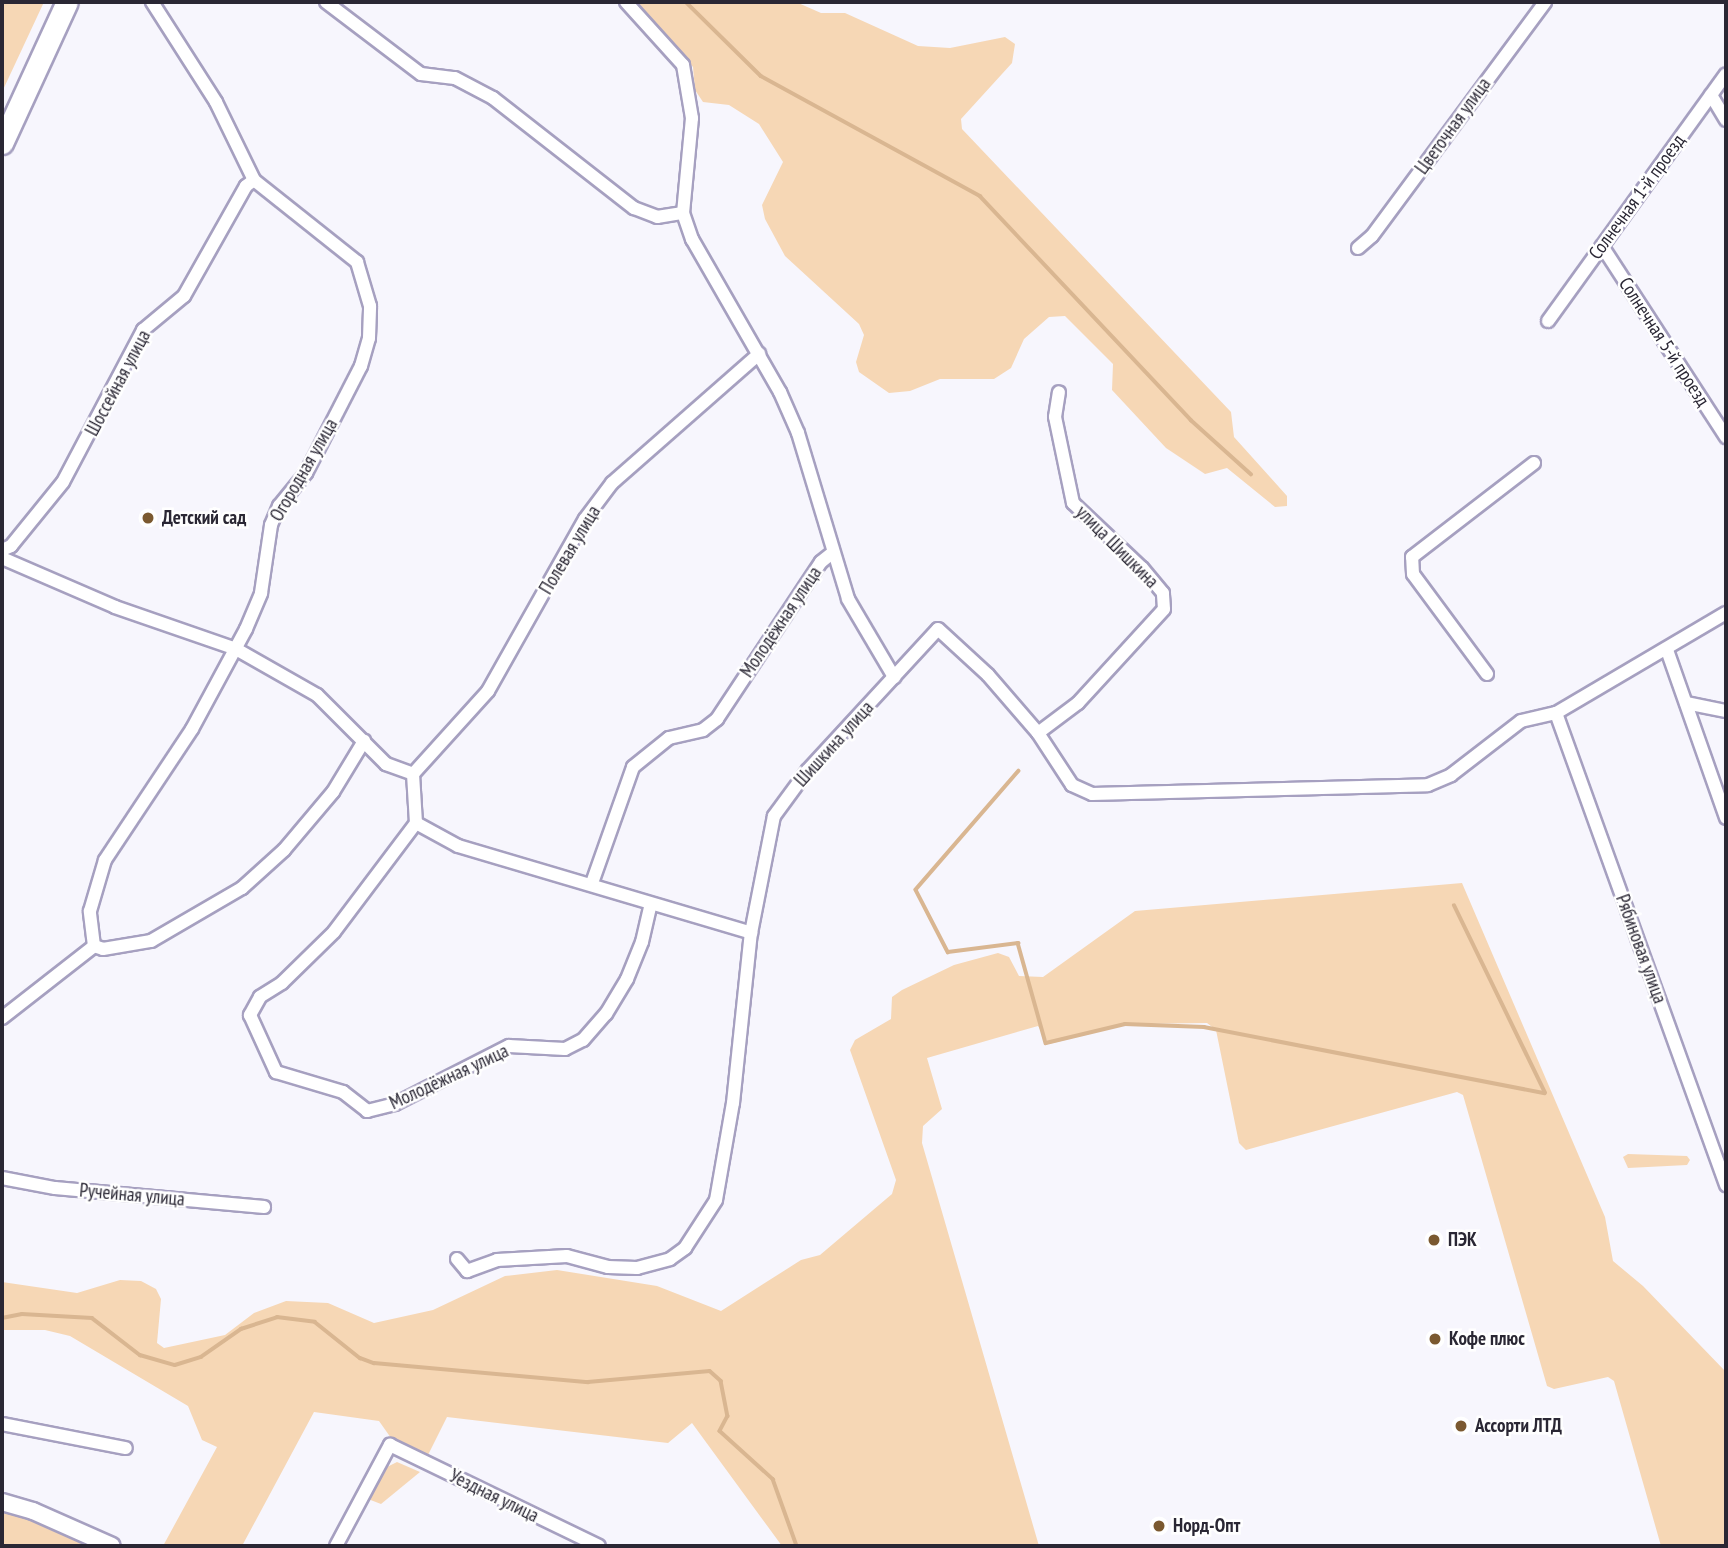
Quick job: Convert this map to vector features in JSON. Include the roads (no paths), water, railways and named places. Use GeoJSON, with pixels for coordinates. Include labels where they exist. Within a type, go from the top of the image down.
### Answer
{"type":"FeatureCollection","features":[{"type":"Feature","properties":{"kind":"main road"},"geometry":{"type":"LineString","coordinates":[[2,143],[67,2]]}},
{"type":"Feature","properties":{"kind":"street","name":"Огородная улица"},"geometry":{"type":"LineString","coordinates":[[94,946],[90,911],[105,860],[191,729],[236,649],[261,593],[266,544],[279,506],[306,472],[361,366],[369,338],[370,306],[357,262],[254,180],[216,102],[152,2]]}},
{"type":"Feature","properties":{"kind":"street"},"geometry":{"type":"LineString","coordinates":[[326,2],[421,74],[455,78],[493,98],[634,208],[657,217],[684,212]]}},
{"type":"Feature","properties":{"kind":"street"},"geometry":{"type":"LineString","coordinates":[[626,2],[671,49],[688,78],[692,118],[684,212],[706,265],[760,354],[798,433],[831,554],[868,640],[894,677]]}},
{"type":"Feature","properties":{"kind":"street","name":"Цветочная улица"},"geometry":{"type":"LineString","coordinates":[[1358,248],[1372,236],[1545,2]]}},
{"type":"Feature","properties":{"kind":"street","name":"Солнечная 1-й проезд"},"geometry":{"type":"LineString","coordinates":[[1548,321],[1726,74]]}},
{"type":"Feature","properties":{"kind":"street"},"geometry":{"type":"LineString","coordinates":[[1711,95],[1726,120]]}},
{"type":"Feature","properties":{"kind":"street","name":"Шоссейная улица"},"geometry":{"type":"LineString","coordinates":[[2,550],[11,546],[63,482],[143,330],[184,296],[246,186],[254,180]]}},
{"type":"Feature","properties":{"kind":"street","name":"Солнечная 5-й проезд"},"geometry":{"type":"LineString","coordinates":[[1602,246],[1726,437]]}},
{"type":"Feature","properties":{"kind":"street","name":"Полевая улица"},"geometry":{"type":"LineString","coordinates":[[413,774],[488,691],[585,519],[612,483],[760,354]]}},
{"type":"Feature","properties":{"kind":"street","name":"улица Шишкина"},"geometry":{"type":"LineString","coordinates":[[1038,733],[1078,703],[1164,610],[1163,593],[1142,568],[1073,503],[1055,417],[1059,392]]}},
{"type":"Feature","properties":{"kind":"street"},"geometry":{"type":"LineString","coordinates":[[1487,674],[1410,563],[1416,551],[1534,463]]}},
{"type":"Feature","properties":{"kind":"street","name":"Молодёжная улица"},"geometry":{"type":"LineString","coordinates":[[592,883],[633,767],[669,738],[703,730],[717,719],[821,562],[831,554]]}},
{"type":"Feature","properties":{"kind":"street"},"geometry":{"type":"LineString","coordinates":[[2,558],[115,607],[236,649],[317,695],[387,764],[413,774],[416,823],[458,846],[496,860],[592,883],[651,904],[751,933]]}},
{"type":"Feature","properties":{"kind":"street","name":"Шишкина улица"},"geometry":{"type":"LineString","coordinates":[[457,1259],[467,1272],[497,1260],[567,1256],[608,1267],[637,1268],[670,1259],[685,1248],[716,1200],[733,1104],[751,933],[774,816],[807,771],[938,629],[988,675],[1038,733],[1072,785],[1092,794],[1428,785],[1451,775],[1521,721],[1556,713],[1726,613]]}},
{"type":"Feature","properties":{"kind":"street"},"geometry":{"type":"LineString","coordinates":[[1667,650],[1726,818]]}},
{"type":"Feature","properties":{"kind":"street"},"geometry":{"type":"LineString","coordinates":[[1686,703],[1726,711]]}},
{"type":"Feature","properties":{"kind":"street","name":"Рябиновая улица"},"geometry":{"type":"LineString","coordinates":[[1556,713],[1726,1185]]}},
{"type":"Feature","properties":{"kind":"street"},"geometry":{"type":"LineString","coordinates":[[2,1018],[94,946],[103,949],[151,941],[242,888],[284,850],[324,802],[363,741]]}},
{"type":"Feature","properties":{"kind":"street","name":"Молодёжная улица"},"geometry":{"type":"LineString","coordinates":[[416,823],[334,932],[282,983],[260,997],[250,1014],[276,1072],[343,1092],[367,1111],[396,1104],[509,1046],[565,1049],[583,1040],[606,1014],[627,979],[642,942],[651,904]]}},
{"type":"Feature","properties":{"kind":"street","name":"Ручейная улица"},"geometry":{"type":"LineString","coordinates":[[2,1178],[55,1188],[264,1207]]}},
{"type":"Feature","properties":{"kind":"street"},"geometry":{"type":"LineString","coordinates":[[2,1424],[126,1448]]}},
{"type":"Feature","properties":{"kind":"street","name":"Уездная улица"},"geometry":{"type":"LineString","coordinates":[[336,1546],[390,1445],[599,1546]]}},
{"type":"Feature","properties":{"kind":"street"},"geometry":{"type":"LineString","coordinates":[[2,1502],[33,1511],[112,1546]]}},
{"type":"Feature","properties":{"kind":"waterway"},"geometry":{"type":"LineString","coordinates":[[686,2],[761,76],[980,196],[1191,420],[1251,474]]}},
{"type":"Feature","properties":{"kind":"waterway"},"geometry":{"type":"LineString","coordinates":[[1019,771],[916,890],[948,952],[1018,943],[1046,1043],[1125,1024],[1204,1027],[1545,1093],[1454,906]]}},
{"type":"Feature","properties":{"kind":"waterway"},"geometry":{"type":"LineString","coordinates":[[2,1318],[22,1314],[92,1318],[140,1355],[175,1365],[201,1357],[241,1329],[277,1317],[315,1322],[360,1358],[374,1363],[588,1382],[710,1371],[721,1381],[728,1416],[720,1431],[773,1479],[797,1546]]}},
{"type":"Feature","properties":{"kind":"place","name":"Детский сад"},"geometry":{"type":"Point","coordinates":[148,518]}},
{"type":"Feature","properties":{"kind":"place","name":"ПЭК"},"geometry":{"type":"Point","coordinates":[1434,1240]}},
{"type":"Feature","properties":{"kind":"place","name":"Кофе плюс"},"geometry":{"type":"Point","coordinates":[1435,1339]}},
{"type":"Feature","properties":{"kind":"place","name":"Ассорти ЛТД"},"geometry":{"type":"Point","coordinates":[1461,1426]}},
{"type":"Feature","properties":{"kind":"place","name":"Норд-Опт"},"geometry":{"type":"Point","coordinates":[1159,1526]}}]}
